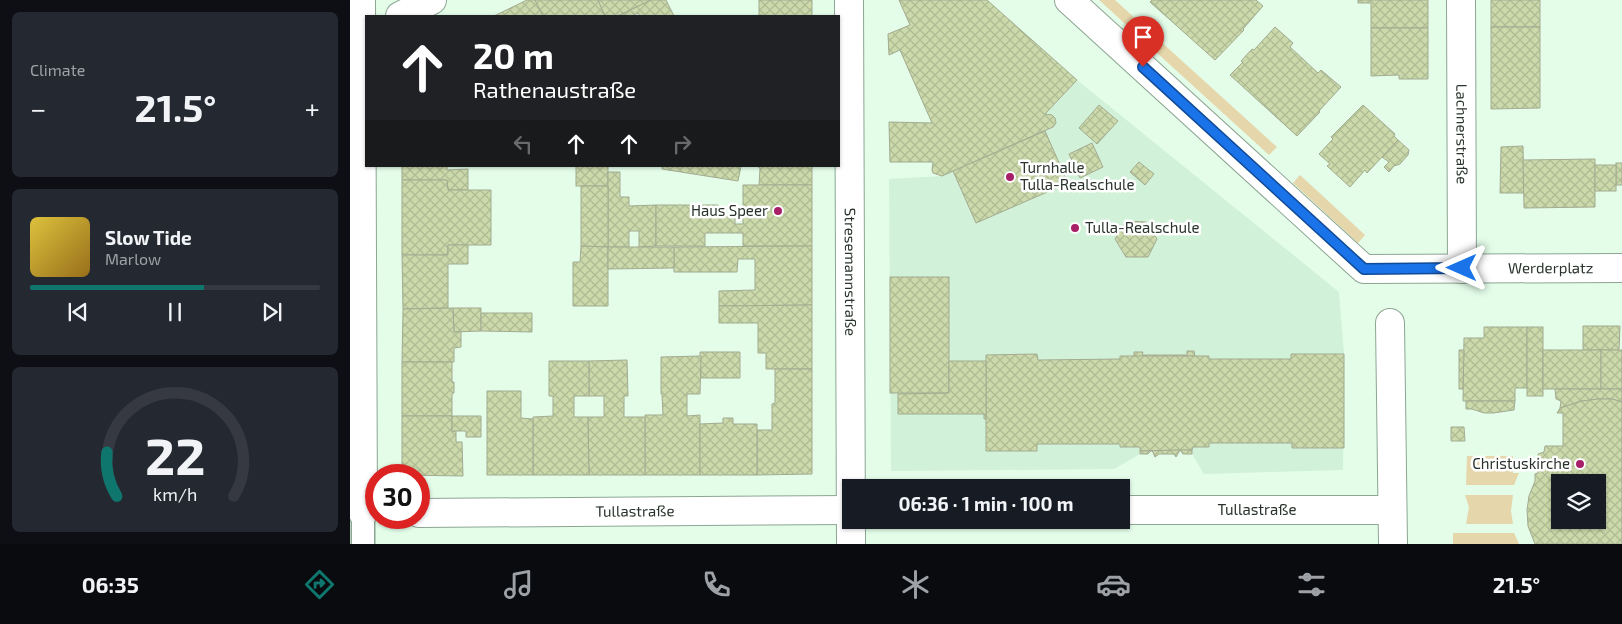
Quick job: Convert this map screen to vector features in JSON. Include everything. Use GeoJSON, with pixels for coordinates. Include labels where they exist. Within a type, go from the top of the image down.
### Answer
{"type":"FeatureCollection","features":[{"type":"Feature","properties":{"kind":"street"},"geometry":{"type":"LineString","coordinates":[[361,0],[359,36],[363,544]]}},
{"type":"Feature","properties":{"kind":"street"},"geometry":{"type":"LineString","coordinates":[[402,15],[432,0]]}},
{"type":"Feature","properties":{"kind":"street","name":"Stresemannstraße"},"geometry":{"type":"LineString","coordinates":[[849,0],[851,479]]}},
{"type":"Feature","properties":{"kind":"street","name":"Werderplatz"},"geometry":{"type":"LineString","coordinates":[[1069,0],[1364,269],[1622,268]]}},
{"type":"Feature","properties":{"kind":"street","name":"Lachnerstraße"},"geometry":{"type":"LineString","coordinates":[[1461,0],[1462,268]]}},
{"type":"Feature","properties":{"kind":"street"},"geometry":{"type":"LineString","coordinates":[[1390,323],[1393,544]]}},
{"type":"Feature","properties":{"kind":"street","name":"Tullastraße"},"geometry":{"type":"LineString","coordinates":[[430,513],[842,510]]}},
{"type":"Feature","properties":{"kind":"street","name":"Tullastraße"},"geometry":{"type":"LineString","coordinates":[[1130,510],[1392,510]]}},
{"type":"Feature","properties":{"kind":"street","name":"Stresemannstraße"},"geometry":{"type":"LineString","coordinates":[[851,529],[851,544]]}},
{"type":"Feature","properties":{"kind":"shaded area"},"geometry":{"type":"Polygon","coordinates":[[[1099,0],[1115,0],[1277,147],[1269,155],[1099,0]]]}},
{"type":"Feature","properties":{"kind":"shaded area","name":"Tulla-Realschule"},"geometry":{"type":"Polygon","coordinates":[[[1077,80],[1339,292],[1344,354],[1343,470],[1204,474],[1192,454],[1183,454],[1180,450],[1176,457],[1174,454],[1159,454],[1155,457],[1151,451],[1148,454],[1140,454],[1114,469],[891,471],[889,179],[942,176],[1053,127],[1056,123],[1055,118],[1052,115],[1045,114],[1077,80]]]}},
{"type":"Feature","properties":{"kind":"shaded area"},"geometry":{"type":"Polygon","coordinates":[[[1300,175],[1365,235],[1358,243],[1293,183],[1300,175]]]}},
{"type":"Feature","properties":{"kind":"shaded area"},"geometry":{"type":"Polygon","coordinates":[[[1467,456],[1513,456],[1513,473],[1519,473],[1514,485],[1466,485],[1467,456]]]}},
{"type":"Feature","properties":{"kind":"shaded area"},"geometry":{"type":"Polygon","coordinates":[[[1465,495],[1513,495],[1511,511],[1513,524],[1466,524],[1469,507],[1465,495]]]}},
{"type":"Feature","properties":{"kind":"shaded area"},"geometry":{"type":"Polygon","coordinates":[[[1453,533],[1514,533],[1519,544],[1453,544],[1453,533]]]}},
{"type":"Feature","properties":{"kind":"building"},"geometry":{"type":"Polygon","coordinates":[[[527,0],[535,0],[542,15],[496,15],[527,0]]]}},
{"type":"Feature","properties":{"kind":"building"},"geometry":{"type":"Polygon","coordinates":[[[535,0],[598,0],[605,15],[542,15],[535,0]]]}},
{"type":"Feature","properties":{"kind":"building"},"geometry":{"type":"Polygon","coordinates":[[[598,0],[651,0],[620,15],[605,15],[598,0]]]}},
{"type":"Feature","properties":{"kind":"building"},"geometry":{"type":"Polygon","coordinates":[[[651,0],[666,0],[674,15],[639,15],[638,13],[634,15],[620,15],[651,0]]]}},
{"type":"Feature","properties":{"kind":"building"},"geometry":{"type":"Polygon","coordinates":[[[759,0],[812,0],[812,15],[759,15],[759,0]]]}},
{"type":"Feature","properties":{"kind":"building"},"geometry":{"type":"Polygon","coordinates":[[[899,0],[987,0],[1077,80],[1045,114],[1052,115],[1055,118],[1056,123],[1053,127],[942,176],[933,173],[933,162],[890,162],[889,122],[932,123],[900,50],[889,55],[888,34],[910,25],[899,0]]]}},
{"type":"Feature","properties":{"kind":"building"},"geometry":{"type":"Polygon","coordinates":[[[1152,0],[1256,0],[1263,6],[1244,30],[1215,60],[1150,2],[1152,0]]]}},
{"type":"Feature","properties":{"kind":"building"},"geometry":{"type":"Polygon","coordinates":[[[1358,0],[1428,0],[1428,28],[1371,28],[1371,3],[1358,3],[1358,0]]]}},
{"type":"Feature","properties":{"kind":"building"},"geometry":{"type":"Polygon","coordinates":[[[1491,0],[1540,0],[1540,27],[1491,27],[1491,0]]]}},
{"type":"Feature","properties":{"kind":"building"},"geometry":{"type":"Polygon","coordinates":[[[1275,27],[1293,43],[1290,47],[1318,73],[1321,70],[1341,87],[1297,136],[1230,75],[1243,62],[1241,61],[1252,49],[1254,50],[1275,27]]]}},
{"type":"Feature","properties":{"kind":"building"},"geometry":{"type":"Polygon","coordinates":[[[1491,27],[1540,27],[1540,108],[1491,109],[1491,27]]]}},
{"type":"Feature","properties":{"kind":"building"},"geometry":{"type":"Polygon","coordinates":[[[1371,28],[1428,28],[1428,79],[1399,79],[1399,75],[1371,76],[1371,28]]]}},
{"type":"Feature","properties":{"kind":"building"},"geometry":{"type":"Polygon","coordinates":[[[1099,105],[1118,121],[1097,144],[1079,128],[1099,105]]]}},
{"type":"Feature","properties":{"kind":"building"},"geometry":{"type":"Polygon","coordinates":[[[1363,105],[1395,134],[1394,136],[1398,140],[1367,173],[1365,170],[1350,187],[1327,166],[1330,164],[1319,154],[1333,139],[1331,137],[1363,105]]]}},
{"type":"Feature","properties":{"kind":"building","name":"Turnhalle Tulla-Realschule"},"geometry":{"type":"Polygon","coordinates":[[[1045,131],[1068,183],[976,223],[953,171],[1045,131]]]}},
{"type":"Feature","properties":{"kind":"building"},"geometry":{"type":"Polygon","coordinates":[[[1398,140],[1409,150],[1408,155],[1389,172],[1384,167],[1389,162],[1382,157],[1398,140]]]}},
{"type":"Feature","properties":{"kind":"building"},"geometry":{"type":"Polygon","coordinates":[[[1092,143],[1103,167],[1080,178],[1069,154],[1092,143]]]}},
{"type":"Feature","properties":{"kind":"building"},"geometry":{"type":"Polygon","coordinates":[[[1523,146],[1524,193],[1500,193],[1501,147],[1523,146]]]}},
{"type":"Feature","properties":{"kind":"building"},"geometry":{"type":"Polygon","coordinates":[[[1595,159],[1595,207],[1524,208],[1523,160],[1595,159]]]}},
{"type":"Feature","properties":{"kind":"building"},"geometry":{"type":"Polygon","coordinates":[[[1139,162],[1154,174],[1145,185],[1130,172],[1139,162]]]}},
{"type":"Feature","properties":{"kind":"building"},"geometry":{"type":"Polygon","coordinates":[[[1616,163],[1622,163],[1622,185],[1616,185],[1616,163]]]}},
{"type":"Feature","properties":{"kind":"building"},"geometry":{"type":"Polygon","coordinates":[[[1595,165],[1616,165],[1616,191],[1595,191],[1595,165]]]}},
{"type":"Feature","properties":{"kind":"building"},"geometry":{"type":"Polygon","coordinates":[[[402,167],[447,167],[447,170],[468,169],[468,190],[448,190],[447,180],[402,180],[402,167]]]}},
{"type":"Feature","properties":{"kind":"building"},"geometry":{"type":"Polygon","coordinates":[[[576,167],[608,167],[608,186],[576,186],[576,167]]]}},
{"type":"Feature","properties":{"kind":"building"},"geometry":{"type":"Polygon","coordinates":[[[662,167],[741,167],[738,181],[662,169],[662,167]]]}},
{"type":"Feature","properties":{"kind":"building"},"geometry":{"type":"Polygon","coordinates":[[[758,167],[812,167],[812,185],[759,185],[758,167]]]}},
{"type":"Feature","properties":{"kind":"building"},"geometry":{"type":"Polygon","coordinates":[[[608,172],[620,172],[620,197],[629,197],[629,206],[656,205],[656,246],[639,247],[639,231],[629,231],[629,247],[608,247],[608,172]]]}},
{"type":"Feature","properties":{"kind":"building"},"geometry":{"type":"Polygon","coordinates":[[[402,180],[447,180],[448,190],[491,190],[491,245],[448,245],[448,255],[402,255],[402,180]]]}},
{"type":"Feature","properties":{"kind":"building","name":"Haus Speer"},"geometry":{"type":"Polygon","coordinates":[[[743,185],[812,185],[812,246],[743,246],[743,233],[705,233],[705,246],[656,246],[656,205],[718,205],[718,216],[735,216],[735,224],[743,224],[743,185]]]}},
{"type":"Feature","properties":{"kind":"building"},"geometry":{"type":"Polygon","coordinates":[[[581,186],[608,186],[608,247],[581,246],[581,186]]]}},
{"type":"Feature","properties":{"kind":"building"},"geometry":{"type":"Polygon","coordinates":[[[1126,221],[1146,222],[1157,239],[1148,257],[1126,257],[1115,239],[1126,221]]]}},
{"type":"Feature","properties":{"kind":"building"},"geometry":{"type":"Polygon","coordinates":[[[448,245],[468,245],[468,264],[448,264],[448,308],[403,309],[402,255],[448,255],[448,245]]]}},
{"type":"Feature","properties":{"kind":"building"},"geometry":{"type":"Polygon","coordinates":[[[581,246],[608,247],[608,306],[573,306],[573,262],[580,262],[581,246]]]}},
{"type":"Feature","properties":{"kind":"building"},"geometry":{"type":"Polygon","coordinates":[[[812,246],[812,305],[719,306],[719,291],[755,290],[755,259],[738,259],[737,272],[674,272],[674,247],[812,246]]]}},
{"type":"Feature","properties":{"kind":"building"},"geometry":{"type":"Polygon","coordinates":[[[608,247],[674,247],[674,268],[608,269],[608,247]]]}},
{"type":"Feature","properties":{"kind":"building"},"geometry":{"type":"Polygon","coordinates":[[[890,277],[949,277],[949,393],[890,393],[890,277]]]}},
{"type":"Feature","properties":{"kind":"building"},"geometry":{"type":"Polygon","coordinates":[[[812,305],[812,369],[766,369],[766,353],[758,353],[758,323],[719,323],[719,306],[812,305]]]}},
{"type":"Feature","properties":{"kind":"building"},"geometry":{"type":"Polygon","coordinates":[[[453,308],[481,308],[481,331],[454,332],[453,308]]]}},
{"type":"Feature","properties":{"kind":"building"},"geometry":{"type":"Polygon","coordinates":[[[453,308],[454,332],[461,332],[461,347],[454,348],[454,362],[402,362],[403,309],[453,308]]]}},
{"type":"Feature","properties":{"kind":"building"},"geometry":{"type":"Polygon","coordinates":[[[481,313],[532,313],[532,332],[481,331],[481,313]]]}},
{"type":"Feature","properties":{"kind":"building"},"geometry":{"type":"Polygon","coordinates":[[[1583,326],[1620,326],[1619,350],[1583,350],[1583,326]]]}},
{"type":"Feature","properties":{"kind":"building"},"geometry":{"type":"Polygon","coordinates":[[[1484,327],[1527,327],[1527,388],[1515,388],[1515,401],[1463,401],[1464,338],[1484,338],[1484,327]]]}},
{"type":"Feature","properties":{"kind":"building"},"geometry":{"type":"Polygon","coordinates":[[[1527,327],[1543,327],[1543,396],[1527,396],[1527,327]]]}},
{"type":"Feature","properties":{"kind":"building"},"geometry":{"type":"Polygon","coordinates":[[[1459,350],[1464,350],[1463,389],[1459,389],[1459,350]]]}},
{"type":"Feature","properties":{"kind":"building"},"geometry":{"type":"Polygon","coordinates":[[[1543,350],[1601,350],[1601,389],[1543,389],[1543,350]]]}},
{"type":"Feature","properties":{"kind":"building"},"geometry":{"type":"Polygon","coordinates":[[[1601,350],[1622,350],[1622,389],[1601,389],[1601,350]]]}},
{"type":"Feature","properties":{"kind":"building"},"geometry":{"type":"Polygon","coordinates":[[[1187,351],[1194,351],[1195,356],[1134,357],[1134,352],[1143,352],[1142,355],[1187,355],[1187,351]]]}},
{"type":"Feature","properties":{"kind":"building"},"geometry":{"type":"Polygon","coordinates":[[[700,352],[740,352],[740,378],[701,378],[700,352]]]}},
{"type":"Feature","properties":{"kind":"building"},"geometry":{"type":"Polygon","coordinates":[[[1037,354],[1038,360],[1120,359],[1120,356],[1209,356],[1209,359],[1291,359],[1291,354],[1344,354],[1344,448],[1292,448],[1292,443],[1209,443],[1209,447],[1193,447],[1192,450],[1140,451],[1140,447],[1120,447],[1120,444],[1037,444],[1037,451],[986,451],[986,355],[1037,354]]]}},
{"type":"Feature","properties":{"kind":"building"},"geometry":{"type":"Polygon","coordinates":[[[701,356],[700,394],[687,394],[687,416],[700,415],[700,475],[645,475],[645,415],[663,415],[661,357],[701,356]]]}},
{"type":"Feature","properties":{"kind":"building"},"geometry":{"type":"Polygon","coordinates":[[[627,360],[628,396],[624,396],[624,417],[645,417],[645,475],[589,475],[588,417],[604,417],[604,396],[589,396],[589,361],[627,360]]]}},
{"type":"Feature","properties":{"kind":"building"},"geometry":{"type":"Polygon","coordinates":[[[549,361],[589,361],[589,396],[574,396],[574,417],[588,417],[589,475],[533,475],[533,417],[553,416],[553,396],[549,396],[549,361]]]}},
{"type":"Feature","properties":{"kind":"building"},"geometry":{"type":"Polygon","coordinates":[[[949,361],[986,361],[986,419],[984,419],[984,414],[898,414],[898,394],[949,393],[949,361]]]}},
{"type":"Feature","properties":{"kind":"building"},"geometry":{"type":"Polygon","coordinates":[[[402,362],[452,362],[454,393],[452,394],[452,416],[402,416],[402,362]]]}},
{"type":"Feature","properties":{"kind":"building"},"geometry":{"type":"Polygon","coordinates":[[[775,369],[812,369],[812,474],[757,475],[757,430],[772,430],[772,404],[775,403],[775,369]]]}},
{"type":"Feature","properties":{"kind":"building"},"geometry":{"type":"Polygon","coordinates":[[[1555,389],[1622,389],[1622,402],[1612,399],[1598,399],[1582,401],[1560,408],[1561,401],[1556,399],[1555,389]]]}},
{"type":"Feature","properties":{"kind":"building"},"geometry":{"type":"Polygon","coordinates":[[[487,391],[521,391],[521,418],[533,419],[533,475],[487,475],[487,391]]]}},
{"type":"Feature","properties":{"kind":"building","name":"Christuskirche"},"geometry":{"type":"Polygon","coordinates":[[[1598,399],[1612,399],[1622,402],[1622,544],[1535,544],[1528,526],[1527,510],[1529,496],[1535,481],[1535,474],[1538,473],[1538,454],[1544,452],[1545,446],[1563,446],[1563,413],[1557,413],[1560,408],[1582,401],[1598,399]]]}},
{"type":"Feature","properties":{"kind":"building"},"geometry":{"type":"Polygon","coordinates":[[[1466,401],[1515,401],[1514,410],[1484,413],[1466,409],[1466,401]]]}},
{"type":"Feature","properties":{"kind":"building"},"geometry":{"type":"Polygon","coordinates":[[[402,416],[452,416],[452,431],[456,431],[456,442],[462,442],[463,476],[430,475],[430,464],[402,464],[402,416]]]}},
{"type":"Feature","properties":{"kind":"building"},"geometry":{"type":"Polygon","coordinates":[[[452,416],[481,416],[481,437],[466,437],[466,431],[452,431],[452,416]]]}},
{"type":"Feature","properties":{"kind":"building"},"geometry":{"type":"Polygon","coordinates":[[[723,418],[733,418],[733,424],[757,424],[757,475],[700,475],[700,424],[723,423],[723,418]]]}},
{"type":"Feature","properties":{"kind":"building"},"geometry":{"type":"Polygon","coordinates":[[[1451,427],[1464,427],[1465,441],[1451,441],[1451,427]]]}},
{"type":"Feature","properties":{"kind":"building"},"geometry":{"type":"Polygon","coordinates":[[[1180,450],[1176,457],[1174,454],[1159,454],[1155,457],[1152,451],[1180,450]]]}},
{"type":"Feature","properties":{"kind":"building"},"geometry":{"type":"Polygon","coordinates":[[[1180,450],[1192,450],[1192,454],[1183,454],[1180,450]]]}},
{"type":"Feature","properties":{"kind":"building"},"geometry":{"type":"Polygon","coordinates":[[[1140,451],[1151,451],[1148,454],[1140,454],[1140,451]]]}},
{"type":"Feature","properties":{"kind":"place","name":"Turnhalle Tulla-Realschule"},"geometry":{"type":"Point","coordinates":[1010,177]}},
{"type":"Feature","properties":{"kind":"place","name":"Haus Speer"},"geometry":{"type":"Point","coordinates":[778,211]}},
{"type":"Feature","properties":{"kind":"place","name":"Tulla-Realschule"},"geometry":{"type":"Point","coordinates":[1075,228]}},
{"type":"Feature","properties":{"kind":"place","name":"Christuskirche"},"geometry":{"type":"Point","coordinates":[1580,464]}},
{"type":"Feature","properties":{"kind":"route"},"geometry":{"type":"LineString","coordinates":[[1143,67],[1364,269],[1462,268]]}}]}
